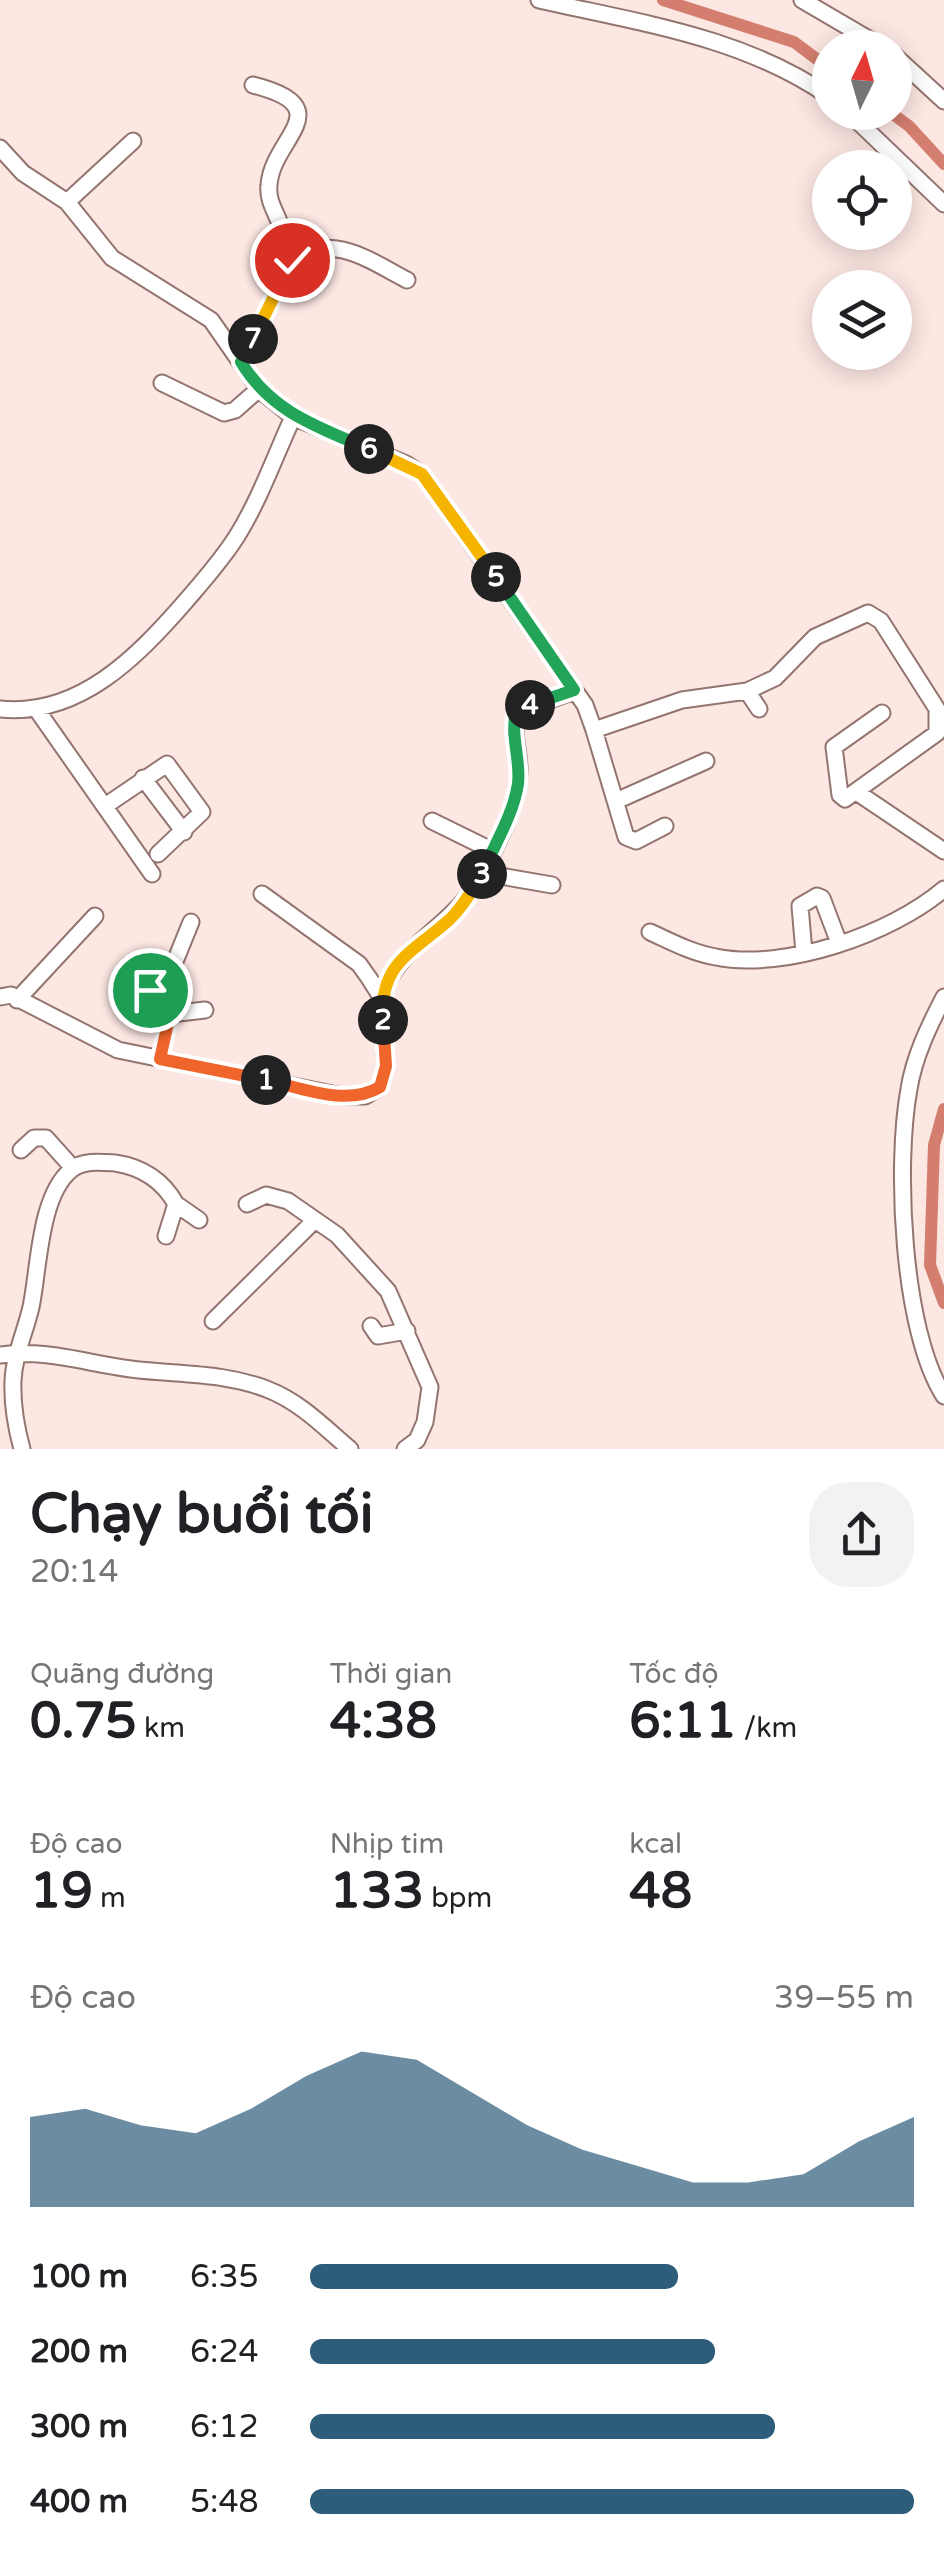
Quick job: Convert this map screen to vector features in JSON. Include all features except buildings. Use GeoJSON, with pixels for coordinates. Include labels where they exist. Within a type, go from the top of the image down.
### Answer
{"type":"FeatureCollection","features":[{"type":"Feature","properties":{"kind":"street"},"geometry":{"type":"LineString","coordinates":[[540,0],[726,43],[812,86]]}},
{"type":"Feature","properties":{"kind":"street"},"geometry":{"type":"LineString","coordinates":[[802,0],[853,30]]}},
{"type":"Feature","properties":{"kind":"street"},"geometry":{"type":"LineString","coordinates":[[912,72],[944,101]]}},
{"type":"Feature","properties":{"kind":"street"},"geometry":{"type":"LineString","coordinates":[[252,84],[288,96],[295,105],[296,122],[268,189],[282,232],[284,277]]}},
{"type":"Feature","properties":{"kind":"street"},"geometry":{"type":"LineString","coordinates":[[867,130],[944,204]]}},
{"type":"Feature","properties":{"kind":"street"},"geometry":{"type":"LineString","coordinates":[[67,202],[133,141]]}},
{"type":"Feature","properties":{"kind":"street"},"geometry":{"type":"LineString","coordinates":[[0,148],[6,165],[67,202],[112,258],[211,320],[258,390],[293,417],[422,474],[574,690],[594,730],[630,841],[666,826]]}},
{"type":"Feature","properties":{"kind":"street"},"geometry":{"type":"LineString","coordinates":[[241,362],[292,260],[302,252],[339,248],[407,280]]}},
{"type":"Feature","properties":{"kind":"street"},"geometry":{"type":"LineString","coordinates":[[162,383],[224,414],[235,410],[258,390]]}},
{"type":"Feature","properties":{"kind":"street"},"geometry":{"type":"LineString","coordinates":[[0,709],[37,710],[109,678],[143,650],[238,534],[293,417]]}},
{"type":"Feature","properties":{"kind":"street"},"geometry":{"type":"LineString","coordinates":[[594,730],[682,700],[747,691],[775,678],[815,637],[868,613],[875,614],[937,708],[938,733],[851,798],[840,796],[834,747],[882,714]]}},
{"type":"Feature","properties":{"kind":"street"},"geometry":{"type":"LineString","coordinates":[[0,981],[9,997],[100,1044],[342,1096],[365,1096],[380,1087],[386,1066],[381,997],[388,976],[404,955],[451,918],[483,873],[517,789],[519,771],[513,725],[516,712],[574,690]]}},
{"type":"Feature","properties":{"kind":"street"},"geometry":{"type":"LineString","coordinates":[[747,691],[759,708]]}},
{"type":"Feature","properties":{"kind":"street"},"geometry":{"type":"LineString","coordinates":[[37,710],[152,874]]}},
{"type":"Feature","properties":{"kind":"street"},"geometry":{"type":"LineString","coordinates":[[616,801],[706,761]]}},
{"type":"Feature","properties":{"kind":"street"},"geometry":{"type":"LineString","coordinates":[[104,806],[167,764],[202,812],[158,854]]}},
{"type":"Feature","properties":{"kind":"street"},"geometry":{"type":"LineString","coordinates":[[143,778],[184,832]]}},
{"type":"Feature","properties":{"kind":"street"},"geometry":{"type":"LineString","coordinates":[[858,793],[944,852]]}},
{"type":"Feature","properties":{"kind":"street"},"geometry":{"type":"LineString","coordinates":[[432,821],[491,850]]}},
{"type":"Feature","properties":{"kind":"street"},"geometry":{"type":"LineString","coordinates":[[483,873],[552,886]]}},
{"type":"Feature","properties":{"kind":"street"},"geometry":{"type":"LineString","coordinates":[[650,932],[689,950],[720,958],[804,954],[908,916],[944,889]]}},
{"type":"Feature","properties":{"kind":"street"},"geometry":{"type":"LineString","coordinates":[[262,894],[360,964],[381,997]]}},
{"type":"Feature","properties":{"kind":"street"},"geometry":{"type":"LineString","coordinates":[[804,954],[800,906],[817,896],[822,898],[839,943]]}},
{"type":"Feature","properties":{"kind":"street"},"geometry":{"type":"LineString","coordinates":[[9,997],[95,916]]}},
{"type":"Feature","properties":{"kind":"street"},"geometry":{"type":"LineString","coordinates":[[160,1059],[164,1008],[191,922]]}},
{"type":"Feature","properties":{"kind":"street"},"geometry":{"type":"LineString","coordinates":[[136,974],[164,1008],[205,1010]]}},
{"type":"Feature","properties":{"kind":"street"},"geometry":{"type":"LineString","coordinates":[[944,997],[918,1055],[902,1134],[912,1300],[922,1346],[944,1396]]}},
{"type":"Feature","properties":{"kind":"street"},"geometry":{"type":"LineString","coordinates":[[20,1150],[34,1138],[46,1138],[73,1168]]}},
{"type":"Feature","properties":{"kind":"street"},"geometry":{"type":"LineString","coordinates":[[22,1449],[8,1354],[32,1306],[42,1233],[50,1206],[73,1168],[101,1162],[127,1165],[155,1178],[176,1204],[199,1220]]}},
{"type":"Feature","properties":{"kind":"street"},"geometry":{"type":"LineString","coordinates":[[247,1204],[278,1196],[350,1247],[388,1291],[430,1387],[426,1422],[416,1440],[405,1449]]}},
{"type":"Feature","properties":{"kind":"street"},"geometry":{"type":"LineString","coordinates":[[166,1236],[176,1204]]}},
{"type":"Feature","properties":{"kind":"street"},"geometry":{"type":"LineString","coordinates":[[213,1321],[315,1220]]}},
{"type":"Feature","properties":{"kind":"street"},"geometry":{"type":"LineString","coordinates":[[371,1326],[378,1336],[407,1331]]}},
{"type":"Feature","properties":{"kind":"street"},"geometry":{"type":"LineString","coordinates":[[8,1354],[48,1352],[133,1370],[239,1380],[272,1391],[301,1408],[350,1449]]}},
{"type":"Feature","properties":{"kind":"waterway"},"geometry":{"type":"LineString","coordinates":[[663,0],[794,42],[812,56]]}},
{"type":"Feature","properties":{"kind":"waterway"},"geometry":{"type":"LineString","coordinates":[[912,129],[944,164]]}},
{"type":"Feature","properties":{"kind":"waterway"},"geometry":{"type":"LineString","coordinates":[[944,1109],[934,1145],[930,1265],[944,1303]]}},
{"type":"Feature","properties":{"kind":"route"},"geometry":{"type":"LineString","coordinates":[[150,990],[170,1014],[160,1059],[342,1096],[365,1096],[380,1087],[386,1066],[381,997],[388,976],[404,955],[451,918],[483,873],[517,789],[519,771],[513,725],[516,712],[574,690],[438,491],[422,474],[293,417],[258,390],[241,362],[292,260]]}}]}
